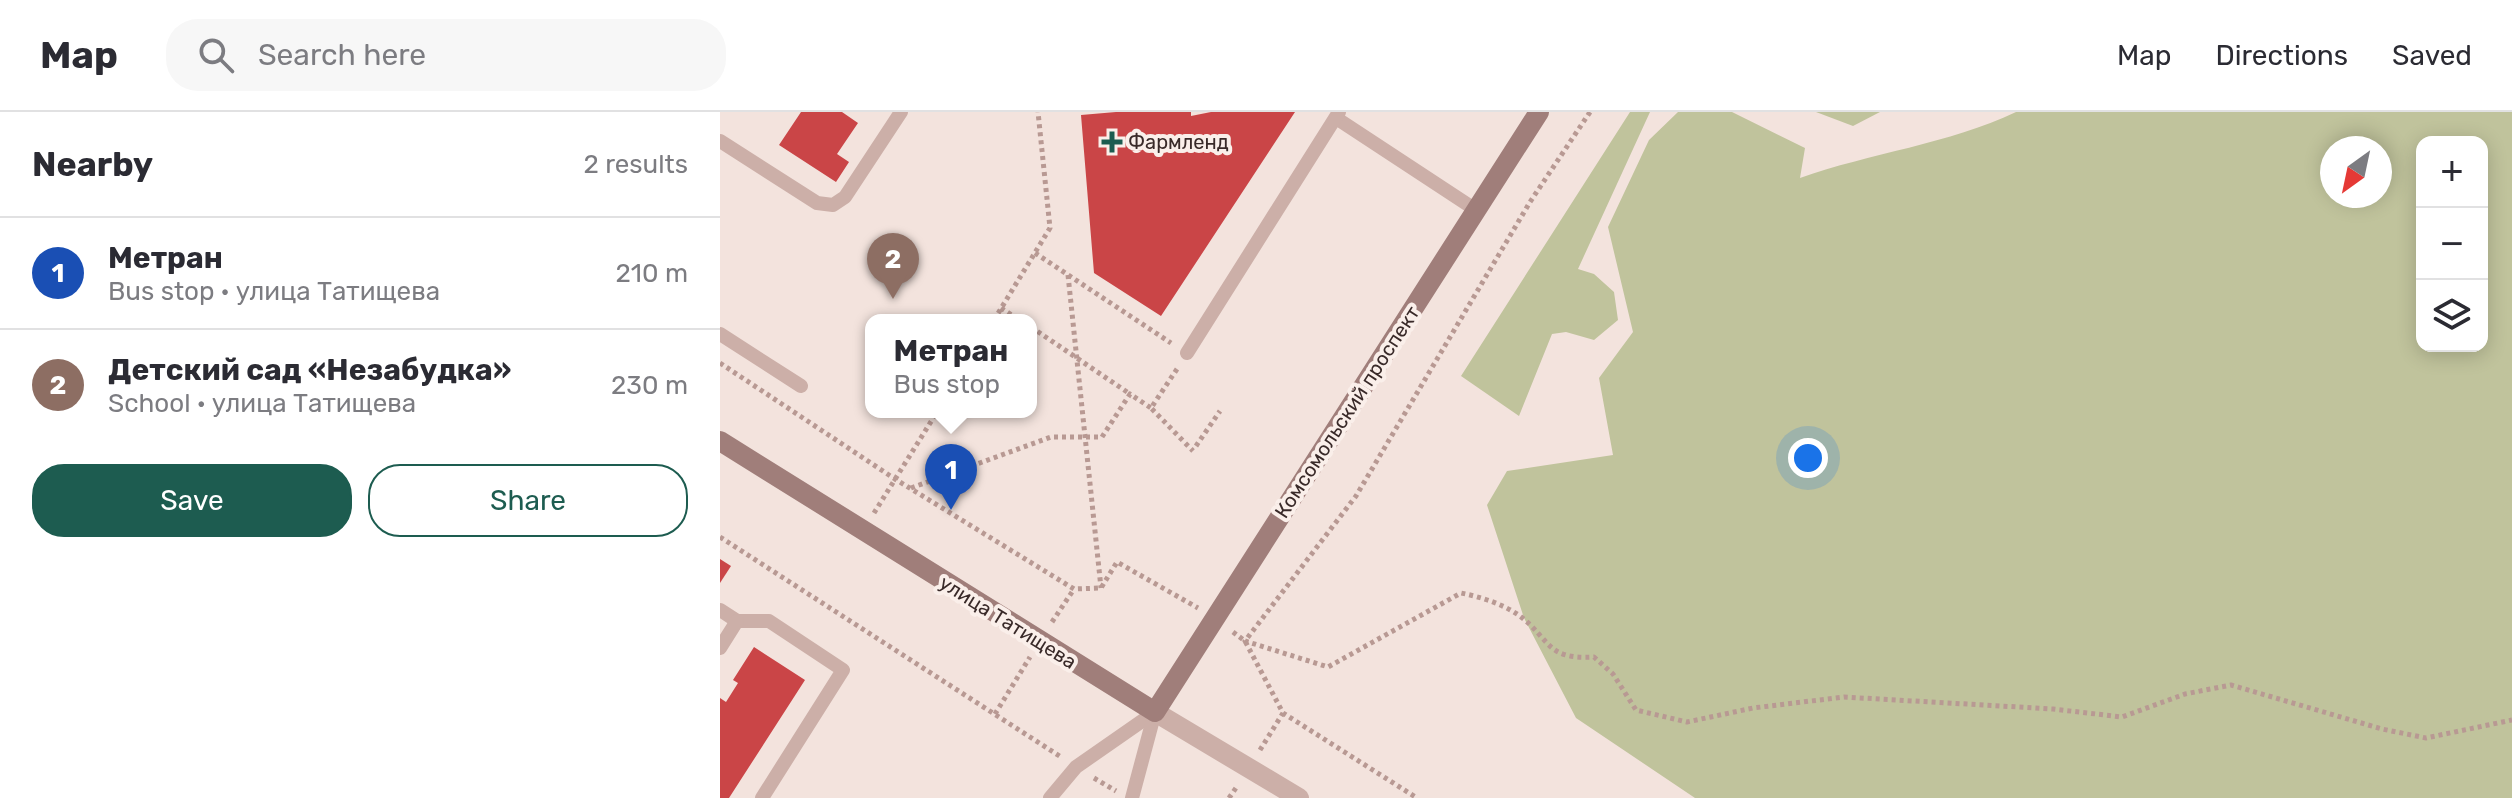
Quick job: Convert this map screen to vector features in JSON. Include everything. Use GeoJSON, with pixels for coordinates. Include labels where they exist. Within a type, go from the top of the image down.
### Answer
{"type":"FeatureCollection","features":[{"type":"Feature","properties":{"kind":"street","name":"Комсомольский проспект"},"geometry":{"type":"LineString","coordinates":[[1155,712],[1539,112]]}},
{"type":"Feature","properties":{"kind":"street","name":"улица Татищева"},"geometry":{"type":"LineString","coordinates":[[720,441],[1299,798]]}},
{"type":"Feature","properties":{"kind":"lane"},"geometry":{"type":"LineString","coordinates":[[720,141],[817,203],[833,205],[845,197],[901,112]]}},
{"type":"Feature","properties":{"kind":"lane"},"geometry":{"type":"LineString","coordinates":[[1187,353],[1338,115],[1476,210]]}},
{"type":"Feature","properties":{"kind":"lane"},"geometry":{"type":"LineString","coordinates":[[720,334],[801,386]]}},
{"type":"Feature","properties":{"kind":"lane"},"geometry":{"type":"LineString","coordinates":[[720,610],[737,621],[769,621],[843,670],[762,798]]}},
{"type":"Feature","properties":{"kind":"lane"},"geometry":{"type":"LineString","coordinates":[[720,648],[737,621]]}},
{"type":"Feature","properties":{"kind":"lane"},"geometry":{"type":"LineString","coordinates":[[1050,798],[1076,767],[1155,712]]}},
{"type":"Feature","properties":{"kind":"lane"},"geometry":{"type":"LineString","coordinates":[[1129,798],[1155,712]]}},
{"type":"Feature","properties":{"kind":"path"},"geometry":{"type":"LineString","coordinates":[[998,314],[1050,228],[1038,112]]}},
{"type":"Feature","properties":{"kind":"path"},"geometry":{"type":"LineString","coordinates":[[1245,641],[1356,496],[1530,202],[1590,112]]}},
{"type":"Feature","properties":{"kind":"path"},"geometry":{"type":"LineString","coordinates":[[1035,253],[1187,353],[1151,408]]}},
{"type":"Feature","properties":{"kind":"path"},"geometry":{"type":"LineString","coordinates":[[1068,275],[1101,588]]}},
{"type":"Feature","properties":{"kind":"path"},"geometry":{"type":"LineString","coordinates":[[1001,308],[1010,314]]}},
{"type":"Feature","properties":{"kind":"path"},"geometry":{"type":"LineString","coordinates":[[1037,331],[1151,408],[1194,448],[1220,411]]}},
{"type":"Feature","properties":{"kind":"path"},"geometry":{"type":"LineString","coordinates":[[720,363],[895,479],[1074,589],[1101,588]]}},
{"type":"Feature","properties":{"kind":"path"},"geometry":{"type":"LineString","coordinates":[[911,488],[1051,437],[1102,437],[1130,394]]}},
{"type":"Feature","properties":{"kind":"path"},"geometry":{"type":"LineString","coordinates":[[864,530],[933,418]]}},
{"type":"Feature","properties":{"kind":"path"},"geometry":{"type":"LineString","coordinates":[[720,537],[1129,798]]}},
{"type":"Feature","properties":{"kind":"path"},"geometry":{"type":"LineString","coordinates":[[1101,588],[1117,562],[1215,618],[1245,641],[1328,667],[1461,593],[1486,598],[1521,617],[1544,643],[1570,658],[1594,657],[1613,674],[1636,710],[1687,722],[1753,708],[1844,697],[2053,709],[2122,717],[2185,694],[2231,685],[2369,725],[2426,738],[2512,720]]}},
{"type":"Feature","properties":{"kind":"path"},"geometry":{"type":"LineString","coordinates":[[1245,641],[1283,713],[1417,798]]}},
{"type":"Feature","properties":{"kind":"green space"},"geometry":{"type":"Polygon","coordinates":[[[1630,112],[1650,112],[1578,269],[1594,274],[1614,292],[1618,320],[1594,340],[1566,332],[1552,334],[1519,416],[1461,376],[1630,112]]]}},
{"type":"Feature","properties":{"kind":"green space"},"geometry":{"type":"Polygon","coordinates":[[[1678,112],[1732,112],[1805,148],[1800,178],[1964,132],[2016,112],[2512,112],[2512,798],[1695,798],[1576,718],[1524,618],[1487,505],[1507,471],[1613,455],[1599,378],[1633,332],[1608,227],[1649,140],[1678,112]]]}},
{"type":"Feature","properties":{"kind":"green space"},"geometry":{"type":"Polygon","coordinates":[[[1816,112],[1880,112],[1853,126],[1816,112]]]}},
{"type":"Feature","properties":{"kind":"building"},"geometry":{"type":"Polygon","coordinates":[[[801,112],[842,112],[858,123],[837,154],[849,162],[836,182],[779,145],[801,112]]]}},
{"type":"Feature","properties":{"kind":"building"},"geometry":{"type":"Polygon","coordinates":[[[1191,112],[1191,116],[1211,112],[1295,112],[1161,316],[1094,273],[1081,115],[1191,112]]]}},
{"type":"Feature","properties":{"kind":"building"},"geometry":{"type":"Polygon","coordinates":[[[720,559],[731,566],[720,583],[720,559]]]}},
{"type":"Feature","properties":{"kind":"building"},"geometry":{"type":"Polygon","coordinates":[[[754,647],[805,680],[729,798],[720,798],[720,698],[726,702],[738,683],[733,680],[754,647]]]}},
{"type":"Feature","properties":{"kind":"place","name":"Фармленд"},"geometry":{"type":"Point","coordinates":[1112,142]}},
{"type":"Feature","properties":{"kind":"place","name":"Детский сад «Незабудка»"},"geometry":{"type":"Point","coordinates":[893,299]}},
{"type":"Feature","properties":{"kind":"place","name":"Метран"},"geometry":{"type":"Point","coordinates":[951,510]}}]}
